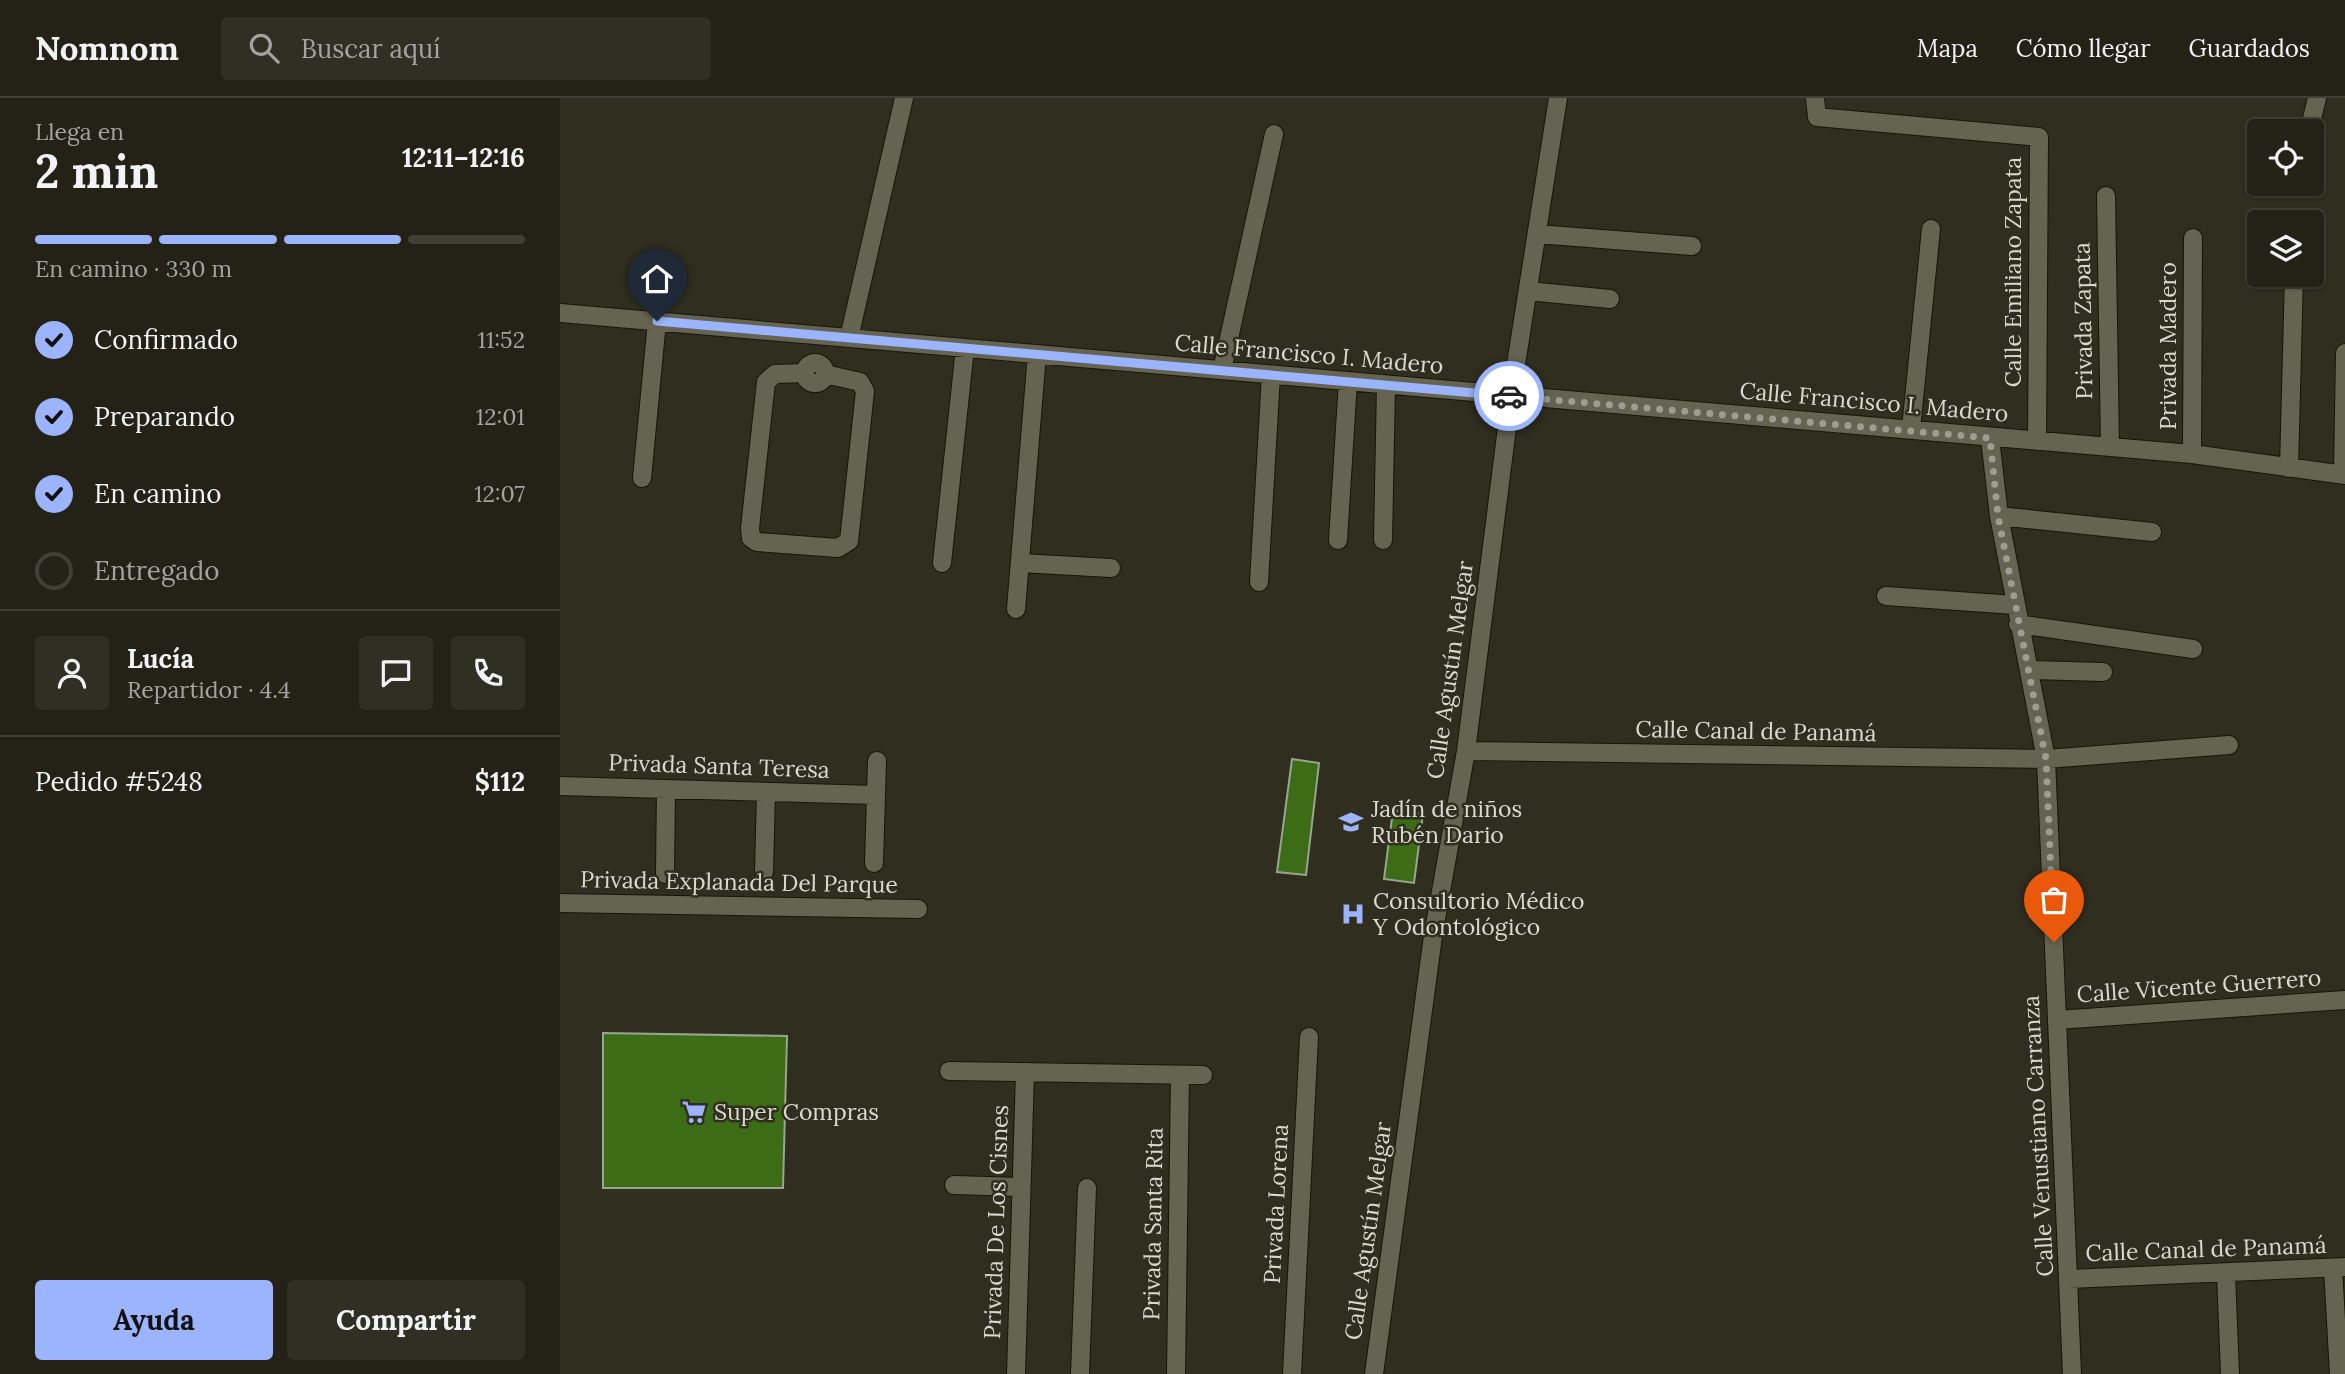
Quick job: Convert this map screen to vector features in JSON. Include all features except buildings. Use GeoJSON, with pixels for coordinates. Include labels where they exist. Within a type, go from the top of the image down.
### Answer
{"type":"FeatureCollection","features":[{"type":"Feature","properties":{"kind":"street"},"geometry":{"type":"LineString","coordinates":[[849,338],[904,98]]}},
{"type":"Feature","properties":{"kind":"street","name":"Calle Agustín Melgar"},"geometry":{"type":"LineString","coordinates":[[1374,1374],[1433,936],[1466,751],[1511,396],[1558,98]]}},
{"type":"Feature","properties":{"kind":"street","name":"Calle Emiliano Zapata"},"geometry":{"type":"LineString","coordinates":[[1815,98],[1815,115],[1819,117],[2039,137],[2037,441]]}},
{"type":"Feature","properties":{"kind":"street"},"geometry":{"type":"LineString","coordinates":[[2312,119],[2317,98]]}},
{"type":"Feature","properties":{"kind":"street"},"geometry":{"type":"LineString","coordinates":[[1222,370],[1274,134]]}},
{"type":"Feature","properties":{"kind":"street","name":"Privada Zapata"},"geometry":{"type":"LineString","coordinates":[[2106,196],[2110,446]]}},
{"type":"Feature","properties":{"kind":"street"},"geometry":{"type":"LineString","coordinates":[[1911,429],[1931,229]]}},
{"type":"Feature","properties":{"kind":"street"},"geometry":{"type":"LineString","coordinates":[[1537,234],[1692,246]]}},
{"type":"Feature","properties":{"kind":"street","name":"Privada Madero"},"geometry":{"type":"LineString","coordinates":[[2192,454],[2193,238]]}},
{"type":"Feature","properties":{"kind":"street"},"geometry":{"type":"LineString","coordinates":[[2289,468],[2294,287]]}},
{"type":"Feature","properties":{"kind":"street"},"geometry":{"type":"LineString","coordinates":[[1528,291],[1610,299]]}},
{"type":"Feature","properties":{"kind":"street","name":"Calle Francisco I. Madero"},"geometry":{"type":"LineString","coordinates":[[560,313],[1990,438],[2110,446],[2192,454],[2344,475]]}},
{"type":"Feature","properties":{"kind":"street"},"geometry":{"type":"LineString","coordinates":[[642,478],[657,321]]}},
{"type":"Feature","properties":{"kind":"street"},"geometry":{"type":"LineString","coordinates":[[815,370],[822,335]]}},
{"type":"Feature","properties":{"kind":"street"},"geometry":{"type":"LineString","coordinates":[[942,563],[965,348]]}},
{"type":"Feature","properties":{"kind":"street"},"geometry":{"type":"LineString","coordinates":[[2344,475],[2345,353]]}},
{"type":"Feature","properties":{"kind":"street"},"geometry":{"type":"LineString","coordinates":[[1016,609],[1037,354]]}},
{"type":"Feature","properties":{"kind":"street"},"geometry":{"type":"LineString","coordinates":[[815,370],[860,382],[864,386],[849,541],[844,547],[757,542],[750,533],[765,382],[775,374],[815,370]]}},
{"type":"Feature","properties":{"kind":"street"},"geometry":{"type":"LineString","coordinates":[[1259,582],[1271,375]]}},
{"type":"Feature","properties":{"kind":"street"},"geometry":{"type":"LineString","coordinates":[[1338,540],[1348,381]]}},
{"type":"Feature","properties":{"kind":"street"},"geometry":{"type":"LineString","coordinates":[[1383,540],[1386,385]]}},
{"type":"Feature","properties":{"kind":"street","name":"Calle Venustiano Carranza"},"geometry":{"type":"LineString","coordinates":[[1990,438],[1998,516],[2046,759],[2072,1374]]}},
{"type":"Feature","properties":{"kind":"street"},"geometry":{"type":"LineString","coordinates":[[1998,516],[2152,532]]}},
{"type":"Feature","properties":{"kind":"street"},"geometry":{"type":"LineString","coordinates":[[1020,563],[1111,568]]}},
{"type":"Feature","properties":{"kind":"street"},"geometry":{"type":"LineString","coordinates":[[1886,596],[2015,605]]}},
{"type":"Feature","properties":{"kind":"street"},"geometry":{"type":"LineString","coordinates":[[2018,624],[2193,649]]}},
{"type":"Feature","properties":{"kind":"street"},"geometry":{"type":"LineString","coordinates":[[2029,670],[2103,672]]}},
{"type":"Feature","properties":{"kind":"street","name":"Calle Canal de Panamá"},"geometry":{"type":"LineString","coordinates":[[1466,751],[2046,759],[2228,745]]}},
{"type":"Feature","properties":{"kind":"street"},"geometry":{"type":"LineString","coordinates":[[874,863],[877,761]]}},
{"type":"Feature","properties":{"kind":"street","name":"Privada Santa Teresa"},"geometry":{"type":"LineString","coordinates":[[560,786],[876,795]]}},
{"type":"Feature","properties":{"kind":"street"},"geometry":{"type":"LineString","coordinates":[[665,874],[666,789]]}},
{"type":"Feature","properties":{"kind":"street"},"geometry":{"type":"LineString","coordinates":[[764,872],[766,792]]}},
{"type":"Feature","properties":{"kind":"street","name":"Privada Explanada Del Parque"},"geometry":{"type":"LineString","coordinates":[[560,903],[918,909]]}},
{"type":"Feature","properties":{"kind":"street","name":"Calle Vicente Guerrero"},"geometry":{"type":"LineString","coordinates":[[2057,1020],[2345,1000]]}},
{"type":"Feature","properties":{"kind":"street","name":"Privada Lorena"},"geometry":{"type":"LineString","coordinates":[[1292,1374],[1309,1037]]}},
{"type":"Feature","properties":{"kind":"street"},"geometry":{"type":"LineString","coordinates":[[949,1071],[1203,1075]]}},
{"type":"Feature","properties":{"kind":"street","name":"Privada De Los Cisnes"},"geometry":{"type":"LineString","coordinates":[[1016,1374],[1025,1072]]}},
{"type":"Feature","properties":{"kind":"street","name":"Privada Santa Rita"},"geometry":{"type":"LineString","coordinates":[[1176,1374],[1180,1075]]}},
{"type":"Feature","properties":{"kind":"street"},"geometry":{"type":"LineString","coordinates":[[954,1185],[1021,1187]]}},
{"type":"Feature","properties":{"kind":"street"},"geometry":{"type":"LineString","coordinates":[[1080,1374],[1087,1188]]}},
{"type":"Feature","properties":{"kind":"street"},"geometry":{"type":"LineString","coordinates":[[2339,1268],[2339,1374]]}},
{"type":"Feature","properties":{"kind":"street","name":"Calle Canal de Panamá"},"geometry":{"type":"LineString","coordinates":[[2069,1279],[2339,1268]]}},
{"type":"Feature","properties":{"kind":"street"},"geometry":{"type":"LineString","coordinates":[[2226,1274],[2230,1374]]}},
{"type":"Feature","properties":{"kind":"way so far"},"geometry":{"type":"LineString","coordinates":[[1509,396],[1990,438],[1998,516],[2046,759],[2054,942]]}},
{"type":"Feature","properties":{"kind":"place","name":"Jadín de niños Rubén Dario"},"geometry":{"type":"Point","coordinates":[1351,822]}},
{"type":"Feature","properties":{"kind":"place","name":"Consultorio Médico Y Odontológico"},"geometry":{"type":"Point","coordinates":[1353,914]}},
{"type":"Feature","properties":{"kind":"place","name":"Super Compras"},"geometry":{"type":"Point","coordinates":[694,1112]}},
{"type":"Feature","properties":{"kind":"route"},"geometry":{"type":"LineString","coordinates":[[657,321],[1509,396]]}}]}
